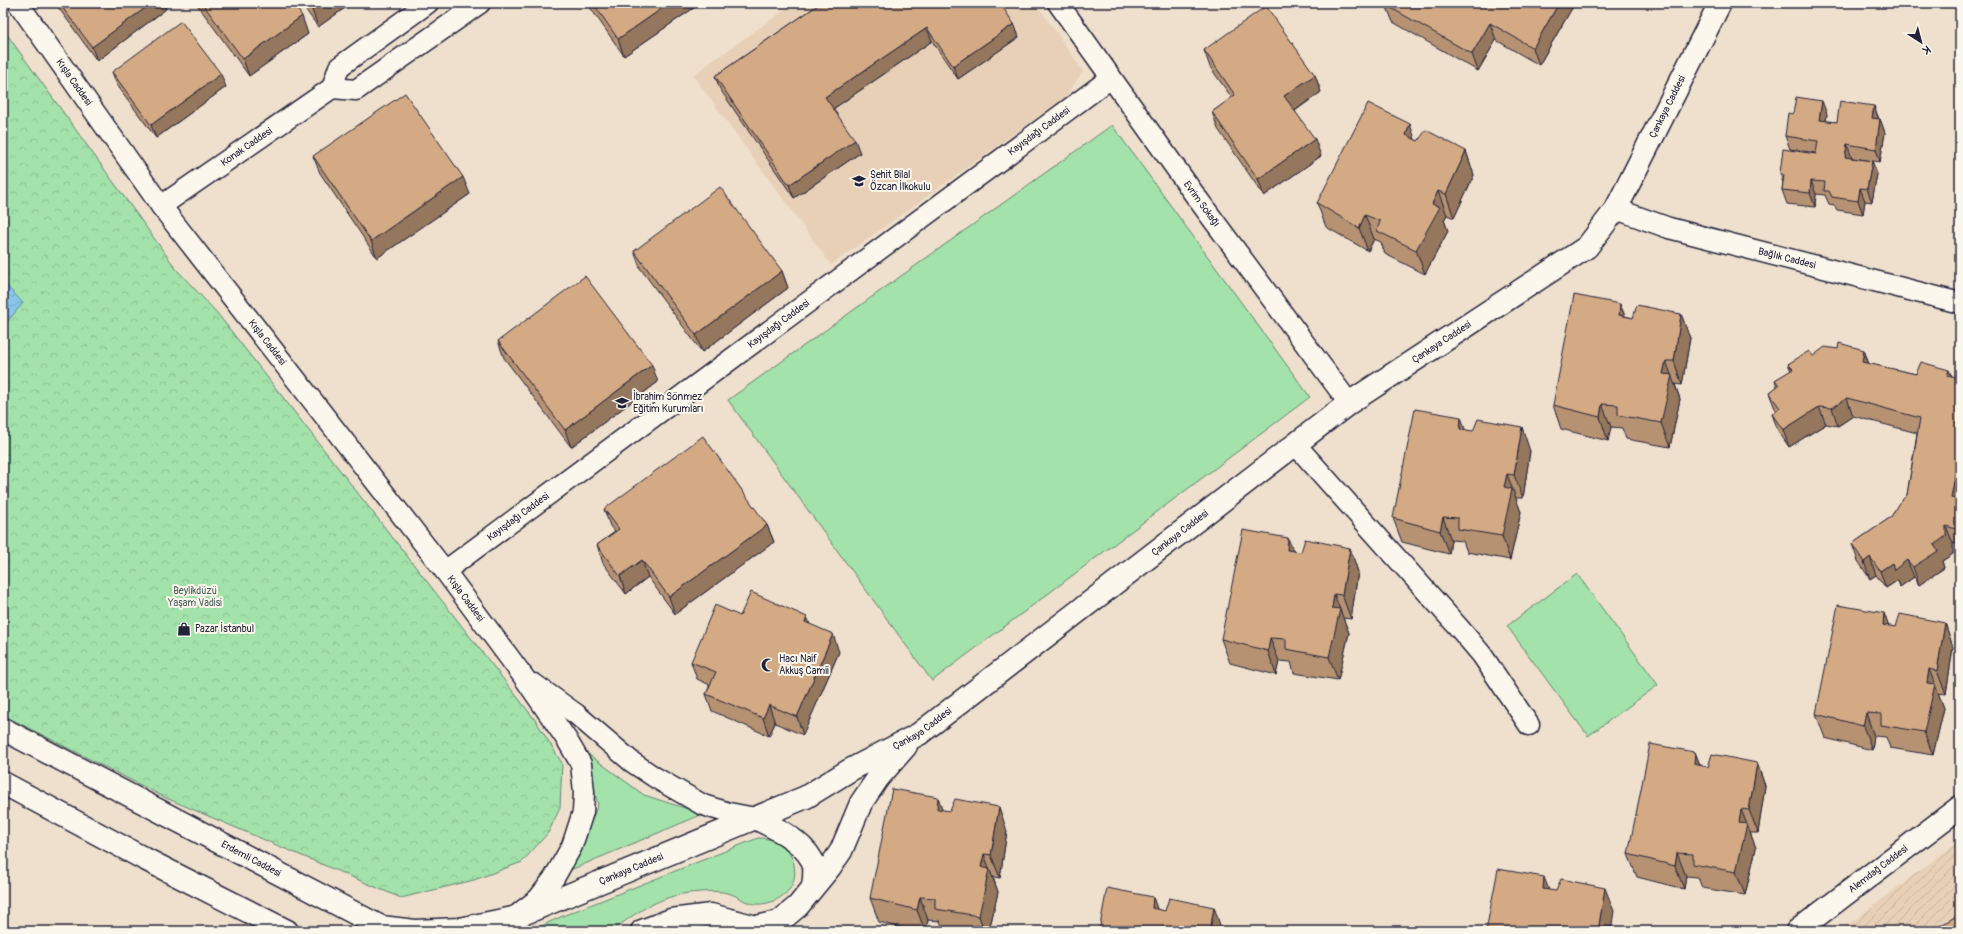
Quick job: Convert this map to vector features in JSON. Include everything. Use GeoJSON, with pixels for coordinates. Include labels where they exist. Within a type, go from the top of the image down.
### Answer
{"type":"FeatureCollection","features":[{"type":"Feature","properties":{"kind":"main road","name":"Çankaya Caddesi"},"geometry":{"type":"LineString","coordinates":[[507,924],[808,796],[850,770],[918,734],[1349,403],[1587,247],[1616,209],[1720,3]]}},
{"type":"Feature","properties":{"kind":"main road","name":"Erdemli Caddesi"},"geometry":{"type":"LineString","coordinates":[[3,729],[381,927],[415,931],[460,929],[507,924]]}},
{"type":"Feature","properties":{"kind":"main road"},"geometry":{"type":"LineString","coordinates":[[642,931],[671,920],[711,915],[760,929],[779,922],[798,906],[841,851],[861,803],[878,778],[918,734]]}},
{"type":"Feature","properties":{"kind":"main road"},"geometry":{"type":"LineString","coordinates":[[3,783],[143,858],[287,931]]}},
{"type":"Feature","properties":{"kind":"main road","name":"Alemdağ Caddesi"},"geometry":{"type":"LineString","coordinates":[[1797,931],[1960,807]]}},
{"type":"Feature","properties":{"kind":"main road"},"geometry":{"type":"LineString","coordinates":[[755,818],[788,835],[812,860],[814,874],[813,887]]}},
{"type":"Feature","properties":{"kind":"street","name":"Kışla Caddesi"},"geometry":{"type":"LineString","coordinates":[[18,3],[161,206],[445,571],[523,676],[582,764],[584,792],[583,812],[572,846],[558,873],[538,899],[507,924]]}},
{"type":"Feature","properties":{"kind":"street"},"geometry":{"type":"LineString","coordinates":[[428,3],[339,67],[332,88],[356,90],[480,3]]}},
{"type":"Feature","properties":{"kind":"street","name":"Evrim Sokağı"},"geometry":{"type":"LineString","coordinates":[[1058,3],[1197,198],[1349,403]]}},
{"type":"Feature","properties":{"kind":"street","name":"Kayışdağı Caddesi"},"geometry":{"type":"LineString","coordinates":[[445,571],[1111,78]]}},
{"type":"Feature","properties":{"kind":"street","name":"Konak Caddesi"},"geometry":{"type":"LineString","coordinates":[[161,206],[332,88]]}},
{"type":"Feature","properties":{"kind":"street","name":"Bağlık Caddesi"},"geometry":{"type":"LineString","coordinates":[[1616,209],[1669,228],[1960,303]]}},
{"type":"Feature","properties":{"kind":"street"},"geometry":{"type":"LineString","coordinates":[[1294,444],[1465,634],[1482,655],[1529,725]]}},
{"type":"Feature","properties":{"kind":"street"},"geometry":{"type":"LineString","coordinates":[[523,676],[576,714],[632,762],[656,778],[703,805],[729,814],[755,818]]}},
{"type":"Feature","properties":{"kind":"shaded area","name":"Şehit Bilal Özcan İlkokulu"},"geometry":{"type":"Polygon","coordinates":[[[794,3],[1036,3],[1083,71],[1066,97],[831,265],[693,75],[794,3]]]}},
{"type":"Feature","properties":{"kind":"shaded area"},"geometry":{"type":"Polygon","coordinates":[[[1960,840],[1960,931],[1840,931],[1960,840]]]}},
{"type":"Feature","properties":{"kind":"green space","name":"Beylikdüzü Yaşam Vadisi"},"geometry":{"type":"Polygon","coordinates":[[[3,29],[177,270],[217,313],[536,721],[562,763],[560,808],[548,833],[522,862],[474,880],[401,898],[166,798],[3,715],[3,29]]]}},
{"type":"Feature","properties":{"kind":"green space"},"geometry":{"type":"Polygon","coordinates":[[[1112,125],[1310,397],[932,681],[728,400],[1112,125]]]}},
{"type":"Feature","properties":{"kind":"green space"},"geometry":{"type":"Polygon","coordinates":[[[1577,574],[1658,685],[1588,736],[1507,626],[1577,574]]]}},
{"type":"Feature","properties":{"kind":"green space"},"geometry":{"type":"Polygon","coordinates":[[[588,754],[644,795],[703,814],[568,871],[598,805],[585,756],[588,754]]]}},
{"type":"Feature","properties":{"kind":"green space"},"geometry":{"type":"Polygon","coordinates":[[[758,838],[770,839],[781,844],[789,853],[795,868],[794,879],[788,891],[771,902],[764,904],[750,903],[723,892],[689,893],[669,898],[648,906],[613,931],[530,931],[565,915],[758,838]]]}},
{"type":"Feature","properties":{"kind":"water"},"geometry":{"type":"Polygon","coordinates":[[[3,282],[23,303],[6,323],[3,323],[3,282]]]}},
{"type":"Feature","properties":{"kind":"building"},"geometry":{"type":"Polygon","coordinates":[[[59,3],[152,3],[92,47],[59,3]]]}},
{"type":"Feature","properties":{"kind":"building"},"geometry":{"type":"Polygon","coordinates":[[[202,3],[293,3],[302,16],[243,59],[202,3]]]}},
{"type":"Feature","properties":{"kind":"building"},"geometry":{"type":"Polygon","coordinates":[[[307,3],[322,3],[312,10],[307,3]]]}},
{"type":"Feature","properties":{"kind":"building"},"geometry":{"type":"Polygon","coordinates":[[[593,3],[670,3],[618,39],[593,3]]]}},
{"type":"Feature","properties":{"kind":"building"},"geometry":{"type":"Polygon","coordinates":[[[821,3],[1000,3],[1014,24],[953,66],[927,28],[825,97],[855,140],[789,185],[715,76],[821,3]]]}},
{"type":"Feature","properties":{"kind":"building"},"geometry":{"type":"Polygon","coordinates":[[[1388,3],[1559,3],[1533,48],[1490,23],[1472,54],[1386,5],[1388,3]]]}},
{"type":"Feature","properties":{"kind":"building"},"geometry":{"type":"Polygon","coordinates":[[[1266,6],[1315,75],[1284,96],[1315,139],[1258,179],[1212,112],[1235,95],[1204,50],[1266,6]]]}},
{"type":"Feature","properties":{"kind":"building"},"geometry":{"type":"Polygon","coordinates":[[[181,21],[221,74],[151,125],[112,72],[181,21]]]}},
{"type":"Feature","properties":{"kind":"building"},"geometry":{"type":"Polygon","coordinates":[[[405,93],[463,177],[371,241],[313,156],[405,93]]]}},
{"type":"Feature","properties":{"kind":"building"},"geometry":{"type":"Polygon","coordinates":[[[1796,97],[1822,101],[1819,120],[1837,122],[1840,101],[1874,106],[1872,118],[1880,119],[1876,149],[1847,144],[1845,157],[1872,161],[1867,189],[1860,188],[1858,201],[1832,197],[1829,191],[1824,191],[1825,182],[1811,181],[1810,193],[1782,190],[1784,175],[1780,173],[1783,149],[1816,154],[1818,141],[1785,136],[1788,113],[1793,114],[1796,97]]]}},
{"type":"Feature","properties":{"kind":"building"},"geometry":{"type":"Polygon","coordinates":[[[1368,103],[1410,124],[1406,135],[1418,141],[1426,130],[1466,151],[1446,194],[1438,191],[1432,204],[1440,207],[1416,250],[1377,231],[1380,221],[1365,215],[1359,228],[1317,203],[1368,103]]]}},
{"type":"Feature","properties":{"kind":"building"},"geometry":{"type":"Polygon","coordinates":[[[720,187],[782,271],[696,335],[634,251],[720,187]]]}},
{"type":"Feature","properties":{"kind":"building"},"geometry":{"type":"Polygon","coordinates":[[[585,276],[652,365],[565,430],[498,341],[585,276]]]}},
{"type":"Feature","properties":{"kind":"building"},"geometry":{"type":"Polygon","coordinates":[[[1574,295],[1620,304],[1619,315],[1633,318],[1637,305],[1681,314],[1674,361],[1666,361],[1663,374],[1672,375],[1661,423],[1618,415],[1618,405],[1602,404],[1600,417],[1553,405],[1574,295]]]}},
{"type":"Feature","properties":{"kind":"building"},"geometry":{"type":"Polygon","coordinates":[[[1839,343],[1864,350],[1862,362],[1916,374],[1921,362],[1949,370],[1947,376],[1957,378],[1960,383],[1960,448],[1951,498],[1960,500],[1960,510],[1956,529],[1946,526],[1946,536],[1934,545],[1938,551],[1913,567],[1907,560],[1894,570],[1892,563],[1880,571],[1870,557],[1864,562],[1852,544],[1891,517],[1898,504],[1907,495],[1920,418],[1847,398],[1832,408],[1819,407],[1783,430],[1772,414],[1780,408],[1769,393],[1779,385],[1775,380],[1793,369],[1788,364],[1809,351],[1813,356],[1825,347],[1838,349],[1839,343]]]}},
{"type":"Feature","properties":{"kind":"building"},"geometry":{"type":"Polygon","coordinates":[[[1415,409],[1461,417],[1460,429],[1473,431],[1478,419],[1522,427],[1514,475],[1507,474],[1504,487],[1512,489],[1502,536],[1458,529],[1458,518],[1443,517],[1440,531],[1393,518],[1415,409]]]}},
{"type":"Feature","properties":{"kind":"building"},"geometry":{"type":"Polygon","coordinates":[[[703,436],[767,525],[669,597],[642,560],[620,576],[597,545],[619,529],[604,509],[703,436]]]}},
{"type":"Feature","properties":{"kind":"building"},"geometry":{"type":"Polygon","coordinates":[[[1243,530],[1288,538],[1287,550],[1301,552],[1305,539],[1350,548],[1342,595],[1334,594],[1332,608],[1340,609],[1329,657],[1286,649],[1286,639],[1270,638],[1268,651],[1221,639],[1243,530]]]}},
{"type":"Feature","properties":{"kind":"building","name":"Hacı Naif Akkuş Camii"},"geometry":{"type":"Polygon","coordinates":[[[751,592],[807,617],[805,622],[833,634],[797,717],[769,705],[763,718],[706,694],[716,672],[691,662],[715,605],[740,616],[751,592]]]}},
{"type":"Feature","properties":{"kind":"building"},"geometry":{"type":"Polygon","coordinates":[[[1838,605],[1884,613],[1883,625],[1896,627],[1900,614],[1945,623],[1937,671],[1929,669],[1927,683],[1935,684],[1924,732],[1881,725],[1881,714],[1866,713],[1863,726],[1816,714],[1838,605]]]}},
{"type":"Feature","properties":{"kind":"building"},"geometry":{"type":"Polygon","coordinates":[[[1650,744],[1695,752],[1694,764],[1708,767],[1712,754],[1757,763],[1749,810],[1741,809],[1739,823],[1747,824],[1736,872],[1693,864],[1693,854],[1677,853],[1675,866],[1628,854],[1650,744]]]}},
{"type":"Feature","properties":{"kind":"building"},"geometry":{"type":"Polygon","coordinates":[[[892,789],[938,797],[937,809],[950,811],[955,799],[999,807],[991,855],[984,854],[981,867],[989,869],[979,916],[935,909],[935,898],[920,897],[917,910],[870,898],[892,789]]]}},
{"type":"Feature","properties":{"kind":"building"},"geometry":{"type":"Polygon","coordinates":[[[1498,869],[1544,877],[1543,889],[1556,891],[1561,879],[1605,888],[1598,931],[1486,931],[1498,869]]]}},
{"type":"Feature","properties":{"kind":"building"},"geometry":{"type":"Polygon","coordinates":[[[1107,888],[1153,897],[1152,908],[1165,911],[1169,898],[1214,907],[1210,931],[1099,931],[1107,888]]]}},
{"type":"Feature","properties":{"kind":"building"},"geometry":{"type":"Polygon","coordinates":[[[1960,914],[1960,931],[1931,931],[1960,914]]]}},
{"type":"Feature","properties":{"kind":"place","name":"Şehit Bilal Özcan İlkokulu"},"geometry":{"type":"Point","coordinates":[859,181]}},
{"type":"Feature","properties":{"kind":"place","name":"İbrahim Sönmez Eğitim Kurumları"},"geometry":{"type":"Point","coordinates":[622,403]}},
{"type":"Feature","properties":{"kind":"place","name":"Pazar İstanbul"},"geometry":{"type":"Point","coordinates":[184,629]}},
{"type":"Feature","properties":{"kind":"place","name":"Hacı Naif Akkuş Camii"},"geometry":{"type":"Point","coordinates":[768,665]}}]}
